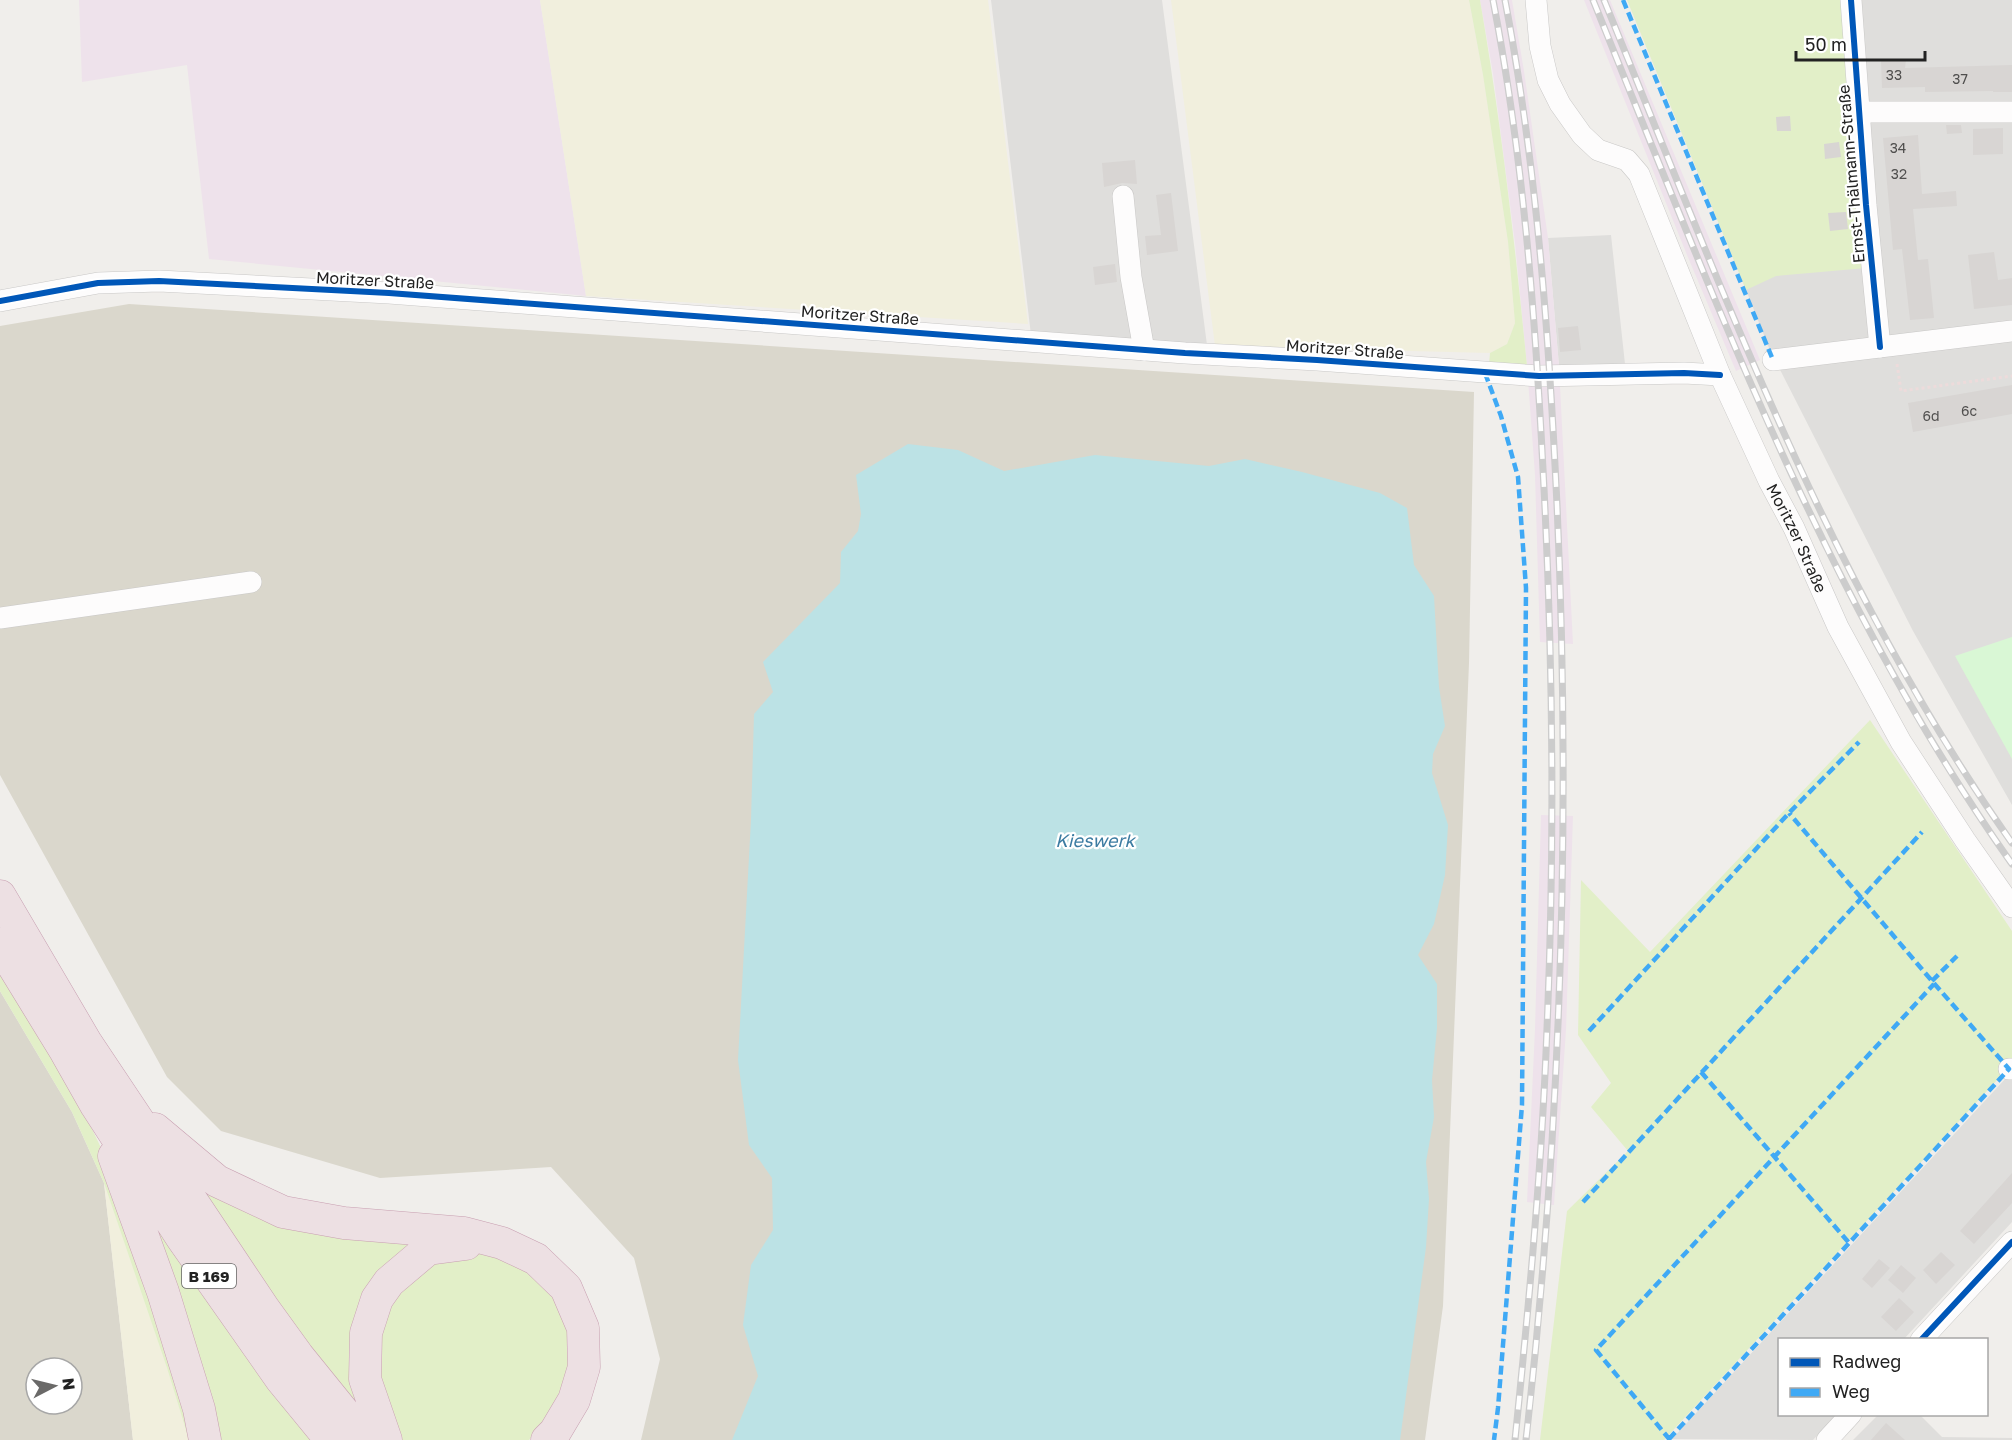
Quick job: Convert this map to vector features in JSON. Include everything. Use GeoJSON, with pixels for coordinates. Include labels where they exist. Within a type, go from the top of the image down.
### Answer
{"type":"FeatureCollection","features":[{"type":"Feature","properties":{"kind":"highway","name":"B 169"},"geometry":{"type":"LineString","coordinates":[[0,896],[87,1044],[264,1309],[298,1356],[366,1440]]}},
{"type":"Feature","properties":{"kind":"highway","name":"B 169"},"geometry":{"type":"LineString","coordinates":[[0,944],[96,1105],[182,1238],[267,1360],[331,1440]]}},
{"type":"Feature","properties":{"kind":"highway","name":"B 169"},"geometry":{"type":"LineString","coordinates":[[96,1105],[162,1292],[200,1409],[205,1440]]}},
{"type":"Feature","properties":{"kind":"highway","name":"B 169"},"geometry":{"type":"LineString","coordinates":[[129,1107],[218,1181],[283,1212],[344,1223],[464,1233],[502,1243],[536,1259],[566,1288],[583,1328],[585,1367],[574,1400],[555,1432],[547,1440]]}},
{"type":"Feature","properties":{"kind":"highway","name":"B 169"},"geometry":{"type":"LineString","coordinates":[[386,1440],[365,1379],[366,1333],[377,1299],[388,1282],[428,1249],[489,1241]]}},
{"type":"Feature","properties":{"kind":"street"},"geometry":{"type":"LineString","coordinates":[[1536,0],[1548,80],[1560,104],[1582,135],[1598,150],[1627,160],[1639,174],[1720,375]]}},
{"type":"Feature","properties":{"kind":"street","name":"Ernst-Thälmann-Straße"},"geometry":{"type":"LineString","coordinates":[[1851,0],[1859,112],[1887,346]]}},
{"type":"Feature","properties":{"kind":"street","name":"Ernst-Thälmann-Straße"},"geometry":{"type":"LineString","coordinates":[[1859,112],[2012,112]]}},
{"type":"Feature","properties":{"kind":"street"},"geometry":{"type":"LineString","coordinates":[[1123,196],[1131,277],[1144,350]]}},
{"type":"Feature","properties":{"kind":"street","name":"Moritzer Straße"},"geometry":{"type":"LineString","coordinates":[[0,301],[98,283],[159,281],[389,293],[1144,350],[1539,376],[1684,373],[1720,375],[1794,528],[1838,627],[1901,742],[2012,907]]}},
{"type":"Feature","properties":{"kind":"street"},"geometry":{"type":"LineString","coordinates":[[1773,360],[2012,331]]}},
{"type":"Feature","properties":{"kind":"street"},"geometry":{"type":"LineString","coordinates":[[0,618],[251,582]]}},
{"type":"Feature","properties":{"kind":"street"},"geometry":{"type":"LineString","coordinates":[[1923,1338],[2012,1242]]}},
{"type":"Feature","properties":{"kind":"street"},"geometry":{"type":"LineString","coordinates":[[1827,1440],[1849,1416]]}},
{"type":"Feature","properties":{"kind":"path"},"geometry":{"type":"LineString","coordinates":[[1887,346],[1900,391],[2012,376]]}},
{"type":"Feature","properties":{"kind":"shaded area"},"geometry":{"type":"Polygon","coordinates":[[[79,0],[540,0],[586,296],[209,259],[187,65],[82,82],[79,0]]]}},
{"type":"Feature","properties":{"kind":"shaded area"},"geometry":{"type":"Polygon","coordinates":[[[540,0],[988,0],[1028,324],[586,296],[540,0]]]}},
{"type":"Feature","properties":{"kind":"shaded area"},"geometry":{"type":"Polygon","coordinates":[[[991,0],[1162,0],[1207,345],[1031,335],[991,0]]]}},
{"type":"Feature","properties":{"kind":"shaded area"},"geometry":{"type":"Polygon","coordinates":[[[1171,0],[1469,0],[1483,75],[1508,242],[1515,323],[1507,344],[1490,353],[1215,346],[1171,0]]]}},
{"type":"Feature","properties":{"kind":"shaded area"},"geometry":{"type":"Polygon","coordinates":[[[1480,0],[1512,0],[1524,71],[1548,238],[1559,366],[1573,644],[1540,642],[1535,475],[1527,366],[1515,243],[1493,73],[1480,0]]]}},
{"type":"Feature","properties":{"kind":"shaded area"},"geometry":{"type":"Polygon","coordinates":[[[1584,0],[1610,0],[1760,360],[1736,371],[1687,255],[1584,0]]]}},
{"type":"Feature","properties":{"kind":"shaded area"},"geometry":{"type":"Polygon","coordinates":[[[1703,0],[2012,0],[2012,805],[1913,631],[1769,348],[1716,214],[1703,0]]]}},
{"type":"Feature","properties":{"kind":"shaded area"},"geometry":{"type":"Polygon","coordinates":[[[1611,235],[1625,364],[1559,366],[1548,238],[1611,235]]]}},
{"type":"Feature","properties":{"kind":"shaded area"},"geometry":{"type":"Polygon","coordinates":[[[129,304],[1474,392],[1469,663],[1443,1306],[1425,1440],[641,1440],[660,1359],[634,1258],[551,1167],[380,1178],[221,1131],[167,1077],[0,775],[0,326],[129,304]]]}},
{"type":"Feature","properties":{"kind":"shaded area"},"geometry":{"type":"Polygon","coordinates":[[[1541,815],[1573,816],[1566,1030],[1554,1205],[1527,1202],[1541,815]]]}},
{"type":"Feature","properties":{"kind":"shaded area"},"geometry":{"type":"Polygon","coordinates":[[[0,991],[72,1112],[104,1183],[133,1440],[0,1440],[0,991]]]}},
{"type":"Feature","properties":{"kind":"shaded area"},"geometry":{"type":"Polygon","coordinates":[[[2006,1078],[2012,1079],[2012,1222],[1905,1338],[1778,1338],[1778,1416],[1835,1416],[1813,1440],[1672,1439],[2006,1078]]]}},
{"type":"Feature","properties":{"kind":"shaded area"},"geometry":{"type":"Polygon","coordinates":[[[104,1183],[167,1368],[189,1440],[133,1440],[104,1183]]]}},
{"type":"Feature","properties":{"kind":"shaded area"},"geometry":{"type":"Polygon","coordinates":[[[1877,1416],[1921,1416],[1942,1437],[2012,1438],[2012,1440],[1853,1440],[1877,1416]]]}},
{"type":"Feature","properties":{"kind":"green space"},"geometry":{"type":"Polygon","coordinates":[[[1469,0],[1480,0],[1488,46],[1507,183],[1527,366],[1489,364],[1490,353],[1507,344],[1515,323],[1508,242],[1483,75],[1469,0]]]}},
{"type":"Feature","properties":{"kind":"green space"},"geometry":{"type":"Polygon","coordinates":[[[1627,0],[1846,0],[1866,268],[1776,276],[1746,290],[1627,0]]]}},
{"type":"Feature","properties":{"kind":"green space"},"geometry":{"type":"Polygon","coordinates":[[[2012,637],[2012,759],[1955,656],[2012,637]]]}},
{"type":"Feature","properties":{"kind":"green space"},"geometry":{"type":"Polygon","coordinates":[[[1870,720],[2012,931],[2012,1064],[1664,1440],[1540,1440],[1567,1211],[1628,1151],[1591,1107],[1611,1083],[1578,1035],[1581,880],[1650,952],[1870,720]]]}},
{"type":"Feature","properties":{"kind":"green space"},"geometry":{"type":"Polygon","coordinates":[[[0,962],[80,1104],[103,1152],[197,1440],[189,1440],[104,1183],[72,1112],[0,991],[0,962]]]}},
{"type":"Feature","properties":{"kind":"green space"},"geometry":{"type":"Polygon","coordinates":[[[179,1162],[209,1186],[445,1236],[374,1288],[378,1439],[280,1315],[179,1162]]]}},
{"type":"Feature","properties":{"kind":"green space"},"geometry":{"type":"Polygon","coordinates":[[[142,1197],[318,1440],[214,1440],[142,1197]]]}},
{"type":"Feature","properties":{"kind":"green space"},"geometry":{"type":"Polygon","coordinates":[[[475,1248],[526,1266],[550,1288],[572,1336],[568,1381],[546,1420],[529,1440],[396,1440],[371,1354],[380,1312],[427,1259],[475,1248]]]}},
{"type":"Feature","properties":{"kind":"water","name":"Kieswerk"},"geometry":{"type":"Polygon","coordinates":[[[908,444],[958,450],[1004,471],[1095,455],[1209,466],[1245,459],[1380,493],[1407,508],[1414,565],[1434,596],[1439,687],[1445,726],[1433,754],[1432,773],[1448,825],[1445,875],[1434,924],[1418,955],[1437,984],[1437,1028],[1432,1080],[1434,1117],[1426,1162],[1429,1199],[1426,1247],[1400,1440],[732,1440],[758,1376],[743,1325],[751,1265],[773,1230],[772,1178],[749,1145],[738,1060],[751,820],[754,714],[773,692],[763,662],[840,583],[841,552],[858,531],[861,514],[856,475],[908,444]]]}},
{"type":"Feature","properties":{"kind":"building"},"geometry":{"type":"Polygon","coordinates":[[[1881,60],[1906,60],[1905,68],[2012,65],[2012,92],[1925,92],[1925,87],[1882,88],[1881,60]]]}},
{"type":"Feature","properties":{"kind":"building"},"geometry":{"type":"Polygon","coordinates":[[[1790,116],[1791,131],[1777,131],[1776,117],[1790,116]]]}},
{"type":"Feature","properties":{"kind":"building"},"geometry":{"type":"Polygon","coordinates":[[[1946,125],[1961,125],[1962,133],[1947,134],[1946,125]]]}},
{"type":"Feature","properties":{"kind":"building"},"geometry":{"type":"Polygon","coordinates":[[[2003,128],[2003,154],[1973,155],[1973,129],[2003,128]]]}},
{"type":"Feature","properties":{"kind":"building"},"geometry":{"type":"Polygon","coordinates":[[[1918,135],[1922,194],[1956,191],[1957,206],[1913,209],[1918,260],[1928,259],[1934,318],[1910,320],[1902,249],[1893,250],[1883,138],[1918,135]]]}},
{"type":"Feature","properties":{"kind":"building"},"geometry":{"type":"Polygon","coordinates":[[[1839,142],[1841,157],[1825,159],[1824,144],[1839,142]]]}},
{"type":"Feature","properties":{"kind":"building"},"geometry":{"type":"Polygon","coordinates":[[[1135,160],[1137,184],[1122,183],[1104,187],[1102,163],[1135,160]]]}},
{"type":"Feature","properties":{"kind":"building"},"geometry":{"type":"Polygon","coordinates":[[[1171,193],[1178,251],[1147,255],[1145,236],[1161,235],[1156,195],[1171,193]]]}},
{"type":"Feature","properties":{"kind":"building"},"geometry":{"type":"Polygon","coordinates":[[[1846,212],[1848,229],[1830,231],[1828,213],[1846,212]]]}},
{"type":"Feature","properties":{"kind":"building"},"geometry":{"type":"Polygon","coordinates":[[[1994,252],[1998,280],[2012,278],[2012,305],[1974,309],[1968,255],[1994,252]]]}},
{"type":"Feature","properties":{"kind":"building"},"geometry":{"type":"Polygon","coordinates":[[[1115,264],[1117,282],[1095,285],[1093,267],[1115,264]]]}},
{"type":"Feature","properties":{"kind":"building"},"geometry":{"type":"Polygon","coordinates":[[[1578,326],[1581,350],[1560,352],[1558,328],[1578,326]]]}},
{"type":"Feature","properties":{"kind":"building"},"geometry":{"type":"Polygon","coordinates":[[[2012,385],[2012,414],[1913,432],[1908,403],[2012,385]]]}},
{"type":"Feature","properties":{"kind":"building"},"geometry":{"type":"Polygon","coordinates":[[[2012,1173],[2012,1203],[1974,1244],[1960,1231],[2012,1173]]]}},
{"type":"Feature","properties":{"kind":"building"},"geometry":{"type":"Polygon","coordinates":[[[1941,1252],[1955,1265],[1936,1284],[1923,1270],[1941,1252]]]}},
{"type":"Feature","properties":{"kind":"building"},"geometry":{"type":"Polygon","coordinates":[[[1879,1259],[1890,1268],[1872,1288],[1862,1279],[1879,1259]]]}},
{"type":"Feature","properties":{"kind":"building"},"geometry":{"type":"Polygon","coordinates":[[[1901,1265],[1916,1278],[1903,1293],[1888,1280],[1901,1265]]]}},
{"type":"Feature","properties":{"kind":"building"},"geometry":{"type":"Polygon","coordinates":[[[1899,1298],[1914,1312],[1896,1331],[1881,1317],[1899,1298]]]}},
{"type":"Feature","properties":{"kind":"building"},"geometry":{"type":"Polygon","coordinates":[[[1886,1423],[1905,1440],[1871,1440],[1886,1423]]]}},
{"type":"Feature","properties":{"kind":"railway"},"geometry":{"type":"LineString","coordinates":[[1493,0],[1520,175],[1532,292],[1543,469],[1551,678],[1550,958],[1545,1079],[1534,1234],[1515,1440]]}},
{"type":"Feature","properties":{"kind":"railway"},"geometry":{"type":"LineString","coordinates":[[1505,0],[1526,126],[1540,252],[1550,378],[1557,505],[1563,739],[1563,856],[1555,1090],[1548,1207],[1526,1440]]}},
{"type":"Feature","properties":{"kind":"railway"},"geometry":{"type":"LineString","coordinates":[[1593,0],[1730,335],[1778,445],[1830,553],[1885,660],[1946,764],[2012,864]]}},
{"type":"Feature","properties":{"kind":"railway"},"geometry":{"type":"LineString","coordinates":[[1604,0],[1737,326],[1834,540],[1888,644],[1947,745],[2012,843]]}},
{"type":"Feature","properties":{"kind":"marked path"},"geometry":{"type":"LineString","coordinates":[[1623,0],[1773,360]]}},
{"type":"Feature","properties":{"kind":"marked path"},"geometry":{"type":"LineString","coordinates":[[1485,373],[1501,416],[1518,477],[1526,588],[1522,1105],[1494,1440]]}},
{"type":"Feature","properties":{"kind":"marked path"},"geometry":{"type":"LineString","coordinates":[[1589,1031],[1789,813],[1859,742]]}},
{"type":"Feature","properties":{"kind":"marked path"},"geometry":{"type":"LineString","coordinates":[[1669,1439],[2009,1069],[1789,813]]}},
{"type":"Feature","properties":{"kind":"marked path"},"geometry":{"type":"LineString","coordinates":[[1583,1202],[1922,832]]}},
{"type":"Feature","properties":{"kind":"marked path"},"geometry":{"type":"LineString","coordinates":[[1932,981],[1957,956]]}},
{"type":"Feature","properties":{"kind":"marked path"},"geometry":{"type":"LineString","coordinates":[[1670,1440],[1596,1350],[1934,984]]}},
{"type":"Feature","properties":{"kind":"marked path"},"geometry":{"type":"LineString","coordinates":[[1701,1072],[1850,1244]]}},
{"type":"Feature","properties":{"kind":"cycle path"},"geometry":{"type":"LineString","coordinates":[[1851,0],[1866,205],[1880,347]]}},
{"type":"Feature","properties":{"kind":"cycle path"},"geometry":{"type":"LineString","coordinates":[[0,301],[98,283],[159,281],[389,293],[1185,353],[1539,376],[1684,373],[1720,375]]}},
{"type":"Feature","properties":{"kind":"cycle path"},"geometry":{"type":"LineString","coordinates":[[1923,1338],[2012,1242]]}}]}
